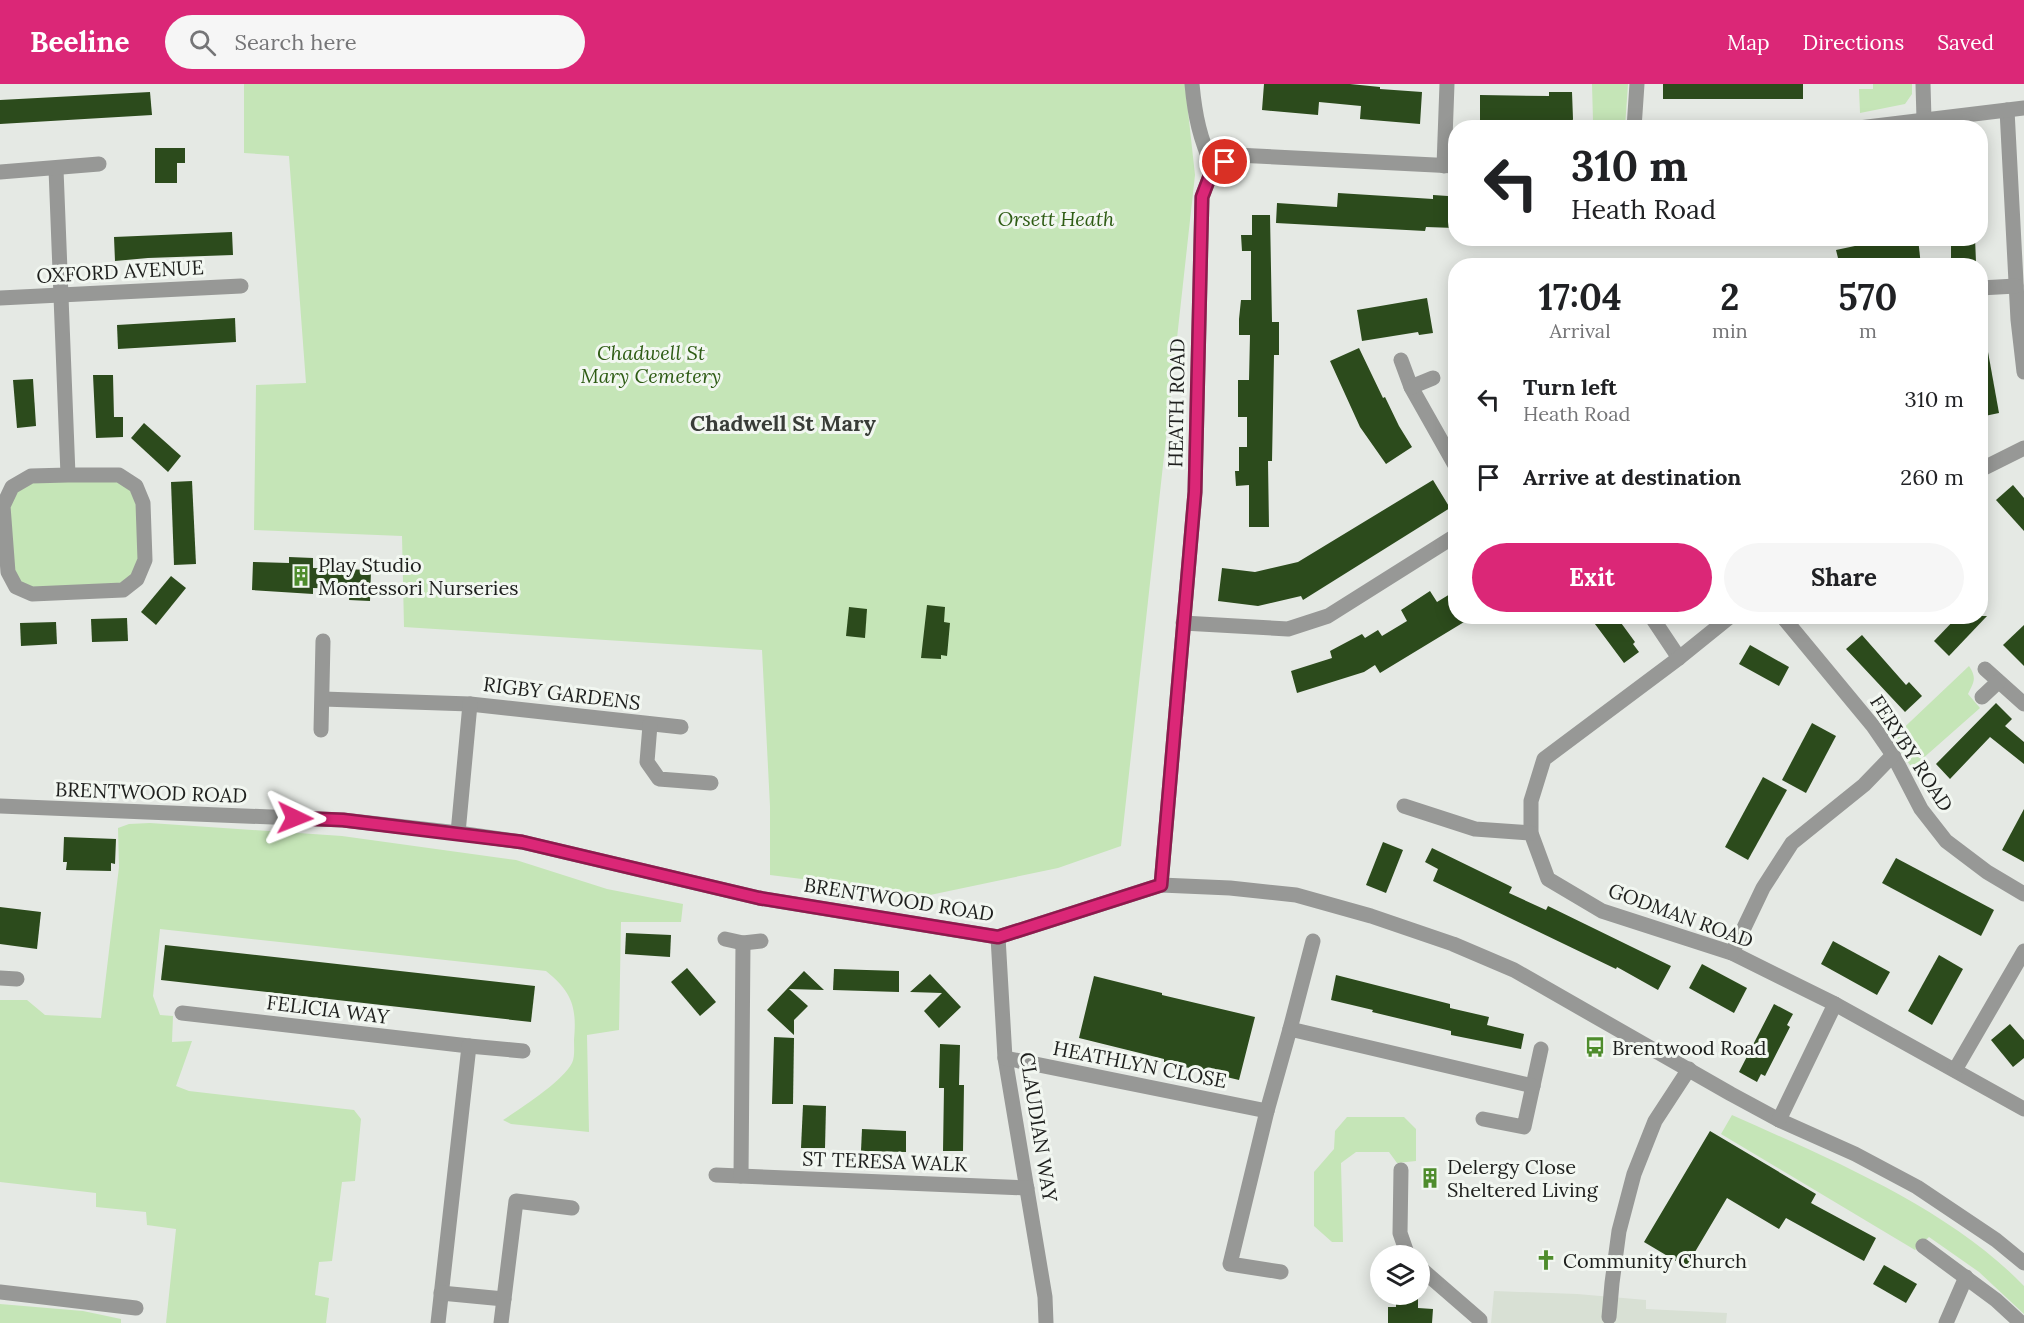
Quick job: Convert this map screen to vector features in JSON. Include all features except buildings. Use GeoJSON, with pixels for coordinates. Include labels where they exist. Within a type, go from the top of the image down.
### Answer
{"type":"FeatureCollection","features":[{"type":"Feature","properties":{"kind":"street"},"geometry":{"type":"LineString","coordinates":[[1192,84],[1194,112],[1201,141],[1213,168],[1236,155],[1448,166]]}},
{"type":"Feature","properties":{"kind":"street"},"geometry":{"type":"LineString","coordinates":[[1447,84],[1448,120]]}},
{"type":"Feature","properties":{"kind":"street"},"geometry":{"type":"LineString","coordinates":[[1635,120],[1637,84]]}},
{"type":"Feature","properties":{"kind":"street"},"geometry":{"type":"LineString","coordinates":[[1923,84],[1924,119]]}},
{"type":"Feature","properties":{"kind":"street"},"geometry":{"type":"LineString","coordinates":[[1917,120],[2024,108]]}},
{"type":"Feature","properties":{"kind":"street"},"geometry":{"type":"LineString","coordinates":[[2007,110],[2016,286],[2024,372]]}},
{"type":"Feature","properties":{"kind":"street"},"geometry":{"type":"LineString","coordinates":[[0,172],[99,164]]}},
{"type":"Feature","properties":{"kind":"street","name":"HEATH ROAD"},"geometry":{"type":"LineString","coordinates":[[1161,885],[1195,492],[1202,197],[1213,168]]}},
{"type":"Feature","properties":{"kind":"street"},"geometry":{"type":"LineString","coordinates":[[57,169],[68,475]]}},
{"type":"Feature","properties":{"kind":"street","name":"OXFORD AVENUE"},"geometry":{"type":"LineString","coordinates":[[0,298],[241,286]]}},
{"type":"Feature","properties":{"kind":"street"},"geometry":{"type":"LineString","coordinates":[[1988,288],[2016,286]]}},
{"type":"Feature","properties":{"kind":"street"},"geometry":{"type":"LineString","coordinates":[[1401,360],[1411,387],[1448,453]]}},
{"type":"Feature","properties":{"kind":"street"},"geometry":{"type":"LineString","coordinates":[[1411,387],[1433,378]]}},
{"type":"Feature","properties":{"kind":"street"},"geometry":{"type":"LineString","coordinates":[[1988,466],[2024,448]]}},
{"type":"Feature","properties":{"kind":"street"},"geometry":{"type":"LineString","coordinates":[[68,475],[119,475],[136,486],[143,502],[145,560],[137,579],[123,590],[32,594],[16,586],[8,572],[3,506],[12,487],[31,476],[68,475]]}},
{"type":"Feature","properties":{"kind":"street"},"geometry":{"type":"LineString","coordinates":[[1184,623],[1288,629],[1328,616],[1448,540]]}},
{"type":"Feature","properties":{"kind":"street"},"geometry":{"type":"LineString","coordinates":[[1656,624],[1679,658]]}},
{"type":"Feature","properties":{"kind":"street","name":"GODMAN ROAD"},"geometry":{"type":"LineString","coordinates":[[1721,624],[1544,759],[1531,801],[1531,833],[1548,879],[1602,911],[1732,953],[1835,1004],[2024,1109]]}},
{"type":"Feature","properties":{"kind":"street","name":"FERYBY ROAD"},"geometry":{"type":"LineString","coordinates":[[1789,624],[1873,726],[1893,755],[1921,809],[1946,842],[1987,872],[2024,894]]}},
{"type":"Feature","properties":{"kind":"street"},"geometry":{"type":"LineString","coordinates":[[321,730],[323,641]]}},
{"type":"Feature","properties":{"kind":"street"},"geometry":{"type":"LineString","coordinates":[[1985,669],[2024,704]]}},
{"type":"Feature","properties":{"kind":"street"},"geometry":{"type":"LineString","coordinates":[[1982,697],[1998,682]]}},
{"type":"Feature","properties":{"kind":"street","name":"RIGBY GARDENS"},"geometry":{"type":"LineString","coordinates":[[322,699],[470,704],[681,728]]}},
{"type":"Feature","properties":{"kind":"street","name":"RIGBY GARDENS"},"geometry":{"type":"LineString","coordinates":[[458,833],[470,704]]}},
{"type":"Feature","properties":{"kind":"street","name":"RIGBY GARDENS"},"geometry":{"type":"LineString","coordinates":[[650,725],[647,762],[659,779],[711,783]]}},
{"type":"Feature","properties":{"kind":"street"},"geometry":{"type":"LineString","coordinates":[[1732,953],[1763,888],[1791,843],[1864,785],[1893,755]]}},
{"type":"Feature","properties":{"kind":"street","name":"BRENTWOOD ROAD"},"geometry":{"type":"LineString","coordinates":[[0,806],[343,820],[458,833],[522,842],[759,898],[998,937],[1161,885],[1230,888],[1296,895],[1371,916],[1443,940],[1514,970],[1779,1120],[1855,1154],[1917,1187],[1996,1240],[2024,1263]]}},
{"type":"Feature","properties":{"kind":"street"},"geometry":{"type":"LineString","coordinates":[[1404,806],[1475,829],[1531,833]]}},
{"type":"Feature","properties":{"kind":"street","name":"CLAUDIAN WAY"},"geometry":{"type":"LineString","coordinates":[[998,937],[1005,1058],[1045,1297],[1046,1323]]}},
{"type":"Feature","properties":{"kind":"street"},"geometry":{"type":"LineString","coordinates":[[725,939],[743,943],[761,940]]}},
{"type":"Feature","properties":{"kind":"street"},"geometry":{"type":"LineString","coordinates":[[1281,1272],[1230,1264],[1267,1111],[1313,941]]}},
{"type":"Feature","properties":{"kind":"street"},"geometry":{"type":"LineString","coordinates":[[741,1176],[743,943]]}},
{"type":"Feature","properties":{"kind":"street"},"geometry":{"type":"LineString","coordinates":[[1955,1070],[2024,951]]}},
{"type":"Feature","properties":{"kind":"street"},"geometry":{"type":"LineString","coordinates":[[0,978],[18,979]]}},
{"type":"Feature","properties":{"kind":"street"},"geometry":{"type":"LineString","coordinates":[[1779,1120],[1835,1004]]}},
{"type":"Feature","properties":{"kind":"street","name":"FELICIA WAY"},"geometry":{"type":"LineString","coordinates":[[182,1013],[523,1052]]}},
{"type":"Feature","properties":{"kind":"street"},"geometry":{"type":"LineString","coordinates":[[1290,1029],[1533,1086]]}},
{"type":"Feature","properties":{"kind":"street"},"geometry":{"type":"LineString","coordinates":[[438,1323],[470,1046]]}},
{"type":"Feature","properties":{"kind":"street"},"geometry":{"type":"LineString","coordinates":[[1483,1119],[1524,1127],[1541,1049]]}},
{"type":"Feature","properties":{"kind":"street","name":"HEATHLYN CLOSE"},"geometry":{"type":"LineString","coordinates":[[1005,1058],[1267,1111]]}},
{"type":"Feature","properties":{"kind":"street"},"geometry":{"type":"LineString","coordinates":[[1609,1317],[1619,1231],[1634,1174],[1654,1121],[1689,1069]]}},
{"type":"Feature","properties":{"kind":"street"},"geometry":{"type":"LineString","coordinates":[[1401,1170],[1400,1233],[1404,1245]]}},
{"type":"Feature","properties":{"kind":"street","name":"ST TERESA WALK"},"geometry":{"type":"LineString","coordinates":[[716,1175],[1028,1188]]}},
{"type":"Feature","properties":{"kind":"street"},"geometry":{"type":"LineString","coordinates":[[501,1323],[516,1201],[572,1208]]}},
{"type":"Feature","properties":{"kind":"street"},"geometry":{"type":"LineString","coordinates":[[1923,1246],[1966,1276],[2021,1323]]}},
{"type":"Feature","properties":{"kind":"street"},"geometry":{"type":"LineString","coordinates":[[1946,1323],[1966,1276]]}},
{"type":"Feature","properties":{"kind":"street"},"geometry":{"type":"LineString","coordinates":[[1430,1277],[1480,1320],[1480,1323]]}},
{"type":"Feature","properties":{"kind":"street"},"geometry":{"type":"LineString","coordinates":[[0,1292],[136,1308]]}},
{"type":"Feature","properties":{"kind":"street"},"geometry":{"type":"LineString","coordinates":[[441,1293],[504,1299]]}},
{"type":"Feature","properties":{"kind":"shaded area"},"geometry":{"type":"Polygon","coordinates":[[[1494,1291],[1577,1294],[1646,1300],[1646,1309],[1727,1313],[1726,1323],[1491,1323],[1494,1291]]]}},
{"type":"Feature","properties":{"kind":"green space","name":"Chadwell St Mary Cemetery"},"geometry":{"type":"Polygon","coordinates":[[[244,84],[1185,84],[1195,175],[1121,846],[1058,868],[930,895],[770,875],[770,806],[762,650],[404,627],[402,536],[254,530],[256,385],[306,383],[289,156],[244,153],[244,84]]]}},
{"type":"Feature","properties":{"kind":"green space"},"geometry":{"type":"Polygon","coordinates":[[[1592,84],[1628,84],[1625,120],[1593,120],[1592,84]]]}},
{"type":"Feature","properties":{"kind":"green space"},"geometry":{"type":"Polygon","coordinates":[[[1873,84],[1912,84],[1912,94],[1905,104],[1860,113],[1859,89],[1873,89],[1873,84]]]}},
{"type":"Feature","properties":{"kind":"green space"},"geometry":{"type":"Polygon","coordinates":[[[119,475],[136,486],[145,560],[123,590],[16,587],[3,506],[31,476],[119,475]]]}},
{"type":"Feature","properties":{"kind":"green space"},"geometry":{"type":"Polygon","coordinates":[[[1969,666],[1974,680],[1968,694],[1980,708],[1912,768],[1892,739],[1969,666]]]}},
{"type":"Feature","properties":{"kind":"green space"},"geometry":{"type":"Polygon","coordinates":[[[150,823],[342,836],[516,860],[607,889],[683,904],[681,922],[621,922],[619,1030],[587,1035],[589,1132],[511,1124],[503,1120],[551,1086],[573,1061],[575,1018],[571,1001],[562,986],[546,971],[160,929],[153,996],[160,1015],[173,1016],[172,1042],[192,1041],[176,1086],[189,1091],[354,1110],[361,1119],[355,1181],[342,1182],[332,1261],[319,1262],[315,1295],[329,1298],[326,1323],[166,1323],[176,1229],[147,1225],[146,1212],[96,1207],[96,1193],[0,1182],[0,1000],[27,1000],[45,1015],[101,1018],[119,867],[118,828],[129,824],[150,823]]]}},
{"type":"Feature","properties":{"kind":"green space"},"geometry":{"type":"Polygon","coordinates":[[[1732,1115],[1887,1188],[1961,1233],[1994,1258],[2024,1286],[2024,1314],[1979,1272],[1929,1237],[1915,1250],[1721,1134],[1732,1115]]]}},
{"type":"Feature","properties":{"kind":"green space"},"geometry":{"type":"Polygon","coordinates":[[[1347,1117],[1404,1117],[1416,1129],[1416,1161],[1397,1163],[1389,1152],[1356,1152],[1341,1163],[1343,1242],[1332,1242],[1314,1226],[1314,1172],[1334,1149],[1335,1131],[1347,1117]]]}},
{"type":"Feature","properties":{"kind":"green space"},"geometry":{"type":"Polygon","coordinates":[[[0,1304],[83,1311],[121,1319],[121,1323],[0,1323],[0,1304]]]}},
{"type":"Feature","properties":{"kind":"place","name":"Play Studio Montessori Nurseries"},"geometry":{"type":"Point","coordinates":[301,576]}},
{"type":"Feature","properties":{"kind":"place","name":"Brentwood Road"},"geometry":{"type":"Point","coordinates":[1595,1047]}},
{"type":"Feature","properties":{"kind":"place","name":"Delergy Close Sheltered Living"},"geometry":{"type":"Point","coordinates":[1430,1178]}},
{"type":"Feature","properties":{"kind":"place","name":"Community Church"},"geometry":{"type":"Point","coordinates":[1546,1260]}},
{"type":"Feature","properties":{"kind":"district","name":"Chadwell St Mary"},"geometry":{"type":"Point","coordinates":[783,423]}},
{"type":"Feature","properties":{"kind":"route"},"geometry":{"type":"LineString","coordinates":[[295,818],[343,820],[522,842],[759,898],[998,937],[1161,885],[1195,492],[1202,197],[1213,168],[1225,162]]}},
{"type":"Feature","properties":{"kind":"park label","name":"Orsett Heath"},"geometry":{"type":"Point","coordinates":[1056,218]}}]}
